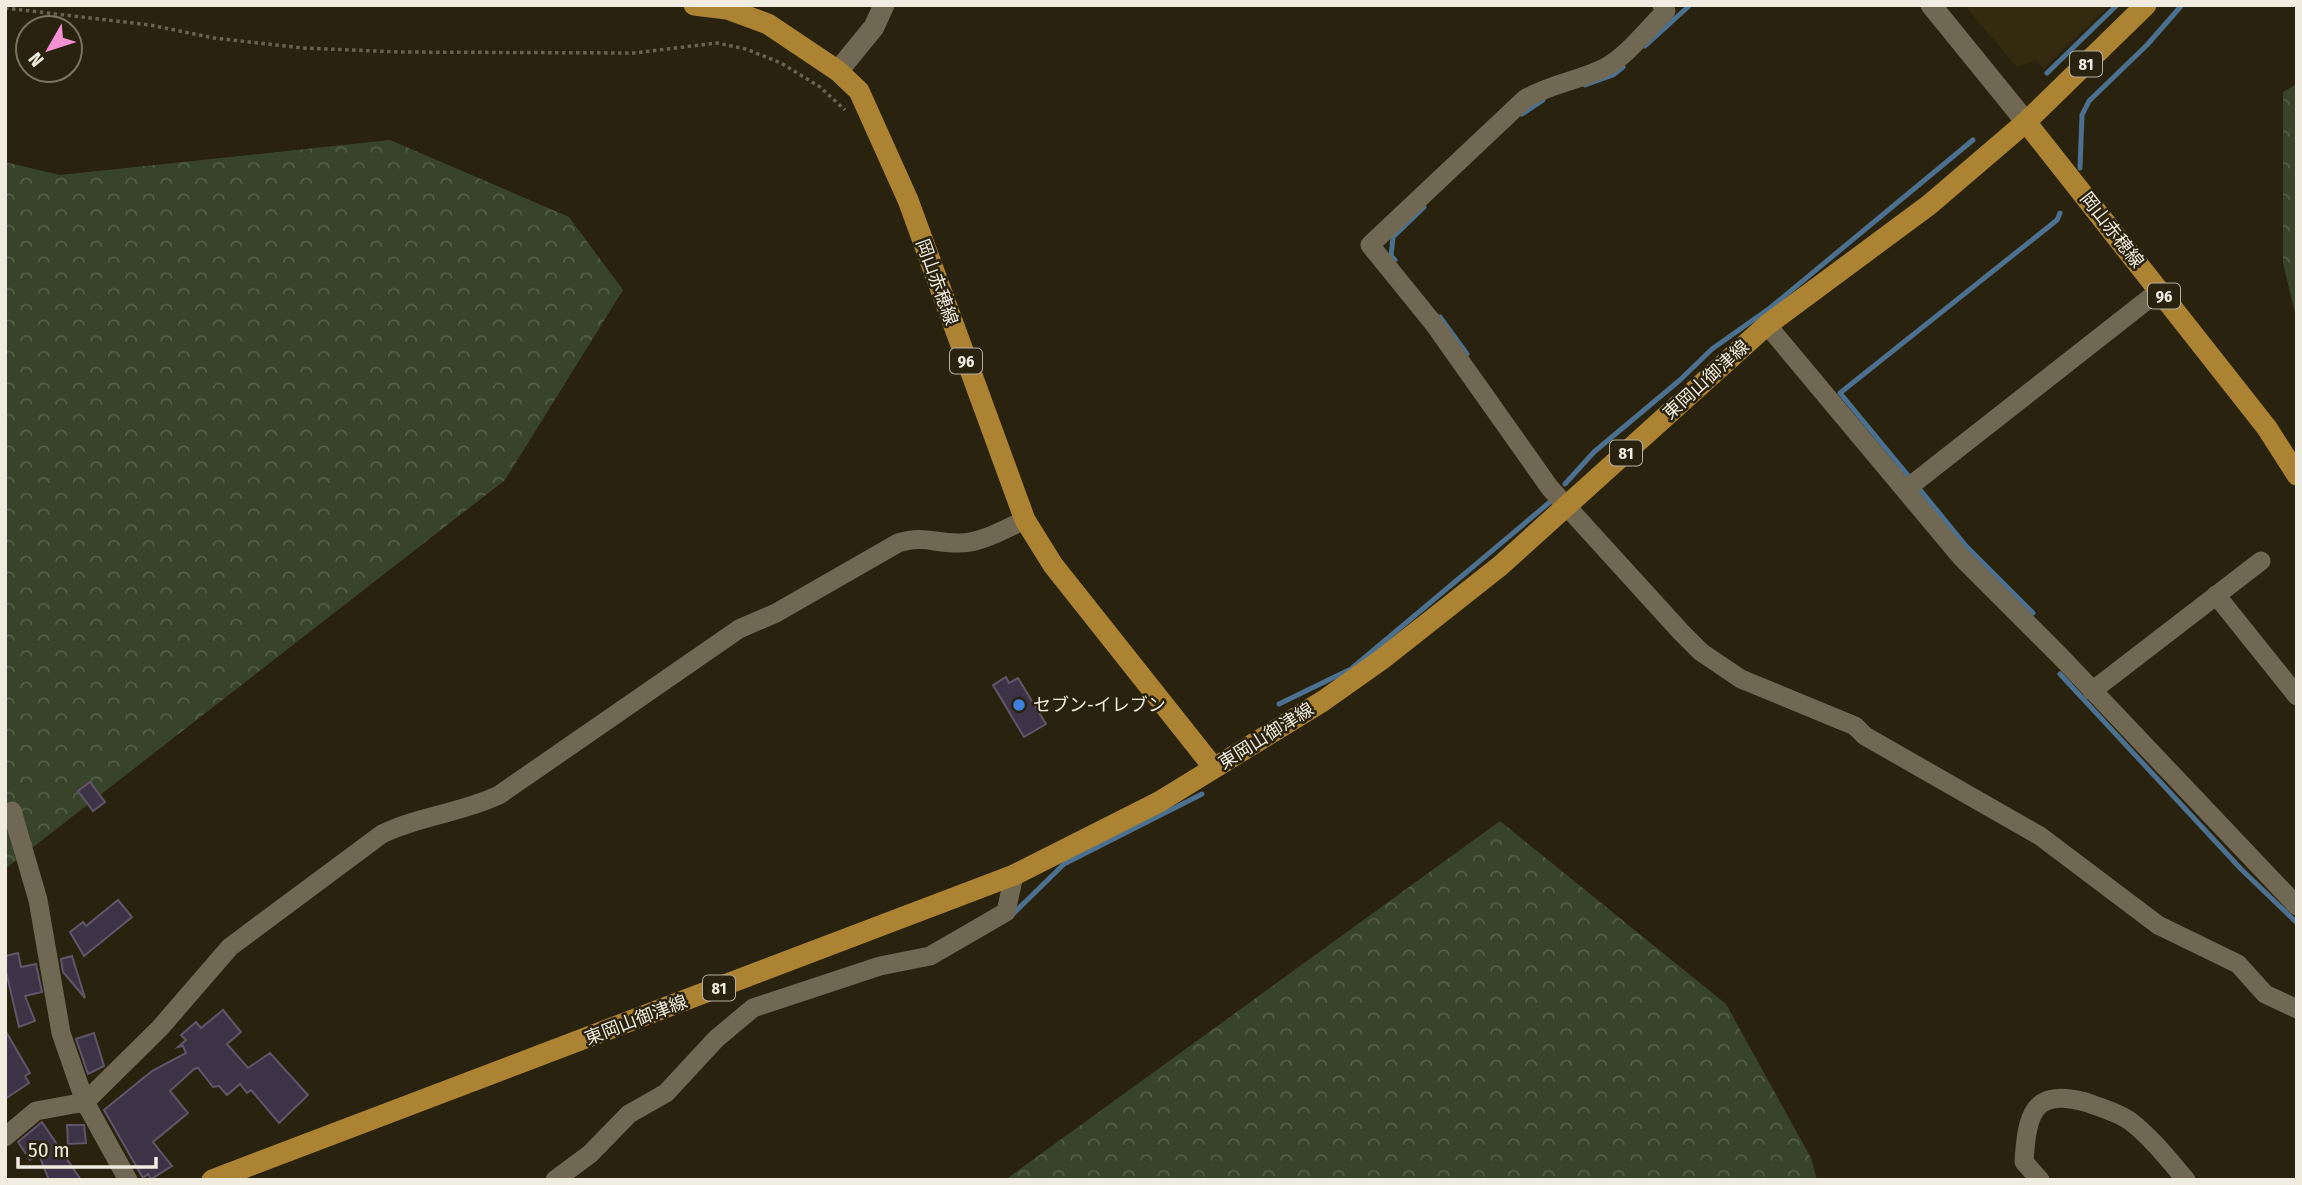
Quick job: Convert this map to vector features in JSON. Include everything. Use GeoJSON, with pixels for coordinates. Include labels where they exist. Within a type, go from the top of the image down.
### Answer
{"type":"FeatureCollection","features":[{"type":"Feature","properties":{"kind":"main road","name":"岡山赤穂線"},"geometry":{"type":"LineString","coordinates":[[694,5],[727,9],[768,24],[838,71],[859,91],[908,200],[1025,520],[1053,565],[1214,768]]}},
{"type":"Feature","properties":{"kind":"main road","name":"東岡山御津線"},"geometry":{"type":"LineString","coordinates":[[212,1180],[1014,875],[1116,825],[1214,768],[1323,701],[1381,660],[1500,566],[1767,325],[1929,205],[2026,122],[2146,5]]}},
{"type":"Feature","properties":{"kind":"main road","name":"岡山赤穂線"},"geometry":{"type":"LineString","coordinates":[[2026,122],[2267,428],[2297,475]]}},
{"type":"Feature","properties":{"kind":"street"},"geometry":{"type":"LineString","coordinates":[[838,71],[874,27],[884,5]]}},
{"type":"Feature","properties":{"kind":"street"},"geometry":{"type":"LineString","coordinates":[[1662,5],[1666,11],[1609,65],[1590,74],[1550,85],[1525,99],[1370,245],[1434,324],[1519,447],[1566,508],[1681,632],[1711,659],[1741,679],[1855,726],[1865,736],[2040,836],[2158,925],[2238,964],[2265,995],[2297,1009]]}},
{"type":"Feature","properties":{"kind":"street"},"geometry":{"type":"LineString","coordinates":[[1931,5],[2026,122]]}},
{"type":"Feature","properties":{"kind":"street"},"geometry":{"type":"LineString","coordinates":[[1911,485],[2160,290]]}},
{"type":"Feature","properties":{"kind":"street"},"geometry":{"type":"LineString","coordinates":[[1767,325],[1911,485],[1961,556],[2297,906]]}},
{"type":"Feature","properties":{"kind":"street"},"geometry":{"type":"LineString","coordinates":[[5,1137],[36,1111],[85,1102],[160,1028],[230,947],[382,834],[404,823],[458,812],[499,795],[739,629],[776,613],[898,543],[918,537],[957,543],[976,541],[1025,520]]}},
{"type":"Feature","properties":{"kind":"street"},"geometry":{"type":"LineString","coordinates":[[2092,691],[2260,561]]}},
{"type":"Feature","properties":{"kind":"street"},"geometry":{"type":"LineString","coordinates":[[2216,595],[2297,696]]}},
{"type":"Feature","properties":{"kind":"street"},"geometry":{"type":"LineString","coordinates":[[12,811],[38,900],[61,1032],[85,1102],[128,1180]]}},
{"type":"Feature","properties":{"kind":"street"},"geometry":{"type":"LineString","coordinates":[[555,1180],[590,1154],[629,1114],[666,1093],[716,1039],[753,1008],[880,966],[930,956],[1006,912],[1014,875]]}},
{"type":"Feature","properties":{"kind":"street"},"geometry":{"type":"LineString","coordinates":[[2040,1180],[2024,1162],[2026,1136],[2033,1114],[2045,1100],[2061,1096],[2128,1119],[2186,1180]]}},
{"type":"Feature","properties":{"kind":"path"},"geometry":{"type":"LineString","coordinates":[[5,8],[150,24],[214,38],[317,49],[634,53],[717,43],[746,49],[781,63],[820,87],[849,114],[872,115]]}},
{"type":"Feature","properties":{"kind":"shaded area"},"geometry":{"type":"Polygon","coordinates":[[[1964,5],[2110,5],[2044,68],[2036,60],[2017,67],[1964,5]]]}},
{"type":"Feature","properties":{"kind":"green space"},"geometry":{"type":"Polygon","coordinates":[[[2297,84],[2297,321],[2283,263],[2283,92],[2297,84]]]}},
{"type":"Feature","properties":{"kind":"green space"},"geometry":{"type":"Polygon","coordinates":[[[390,140],[569,217],[623,290],[505,480],[5,869],[5,162],[60,175],[390,140]]]}},
{"type":"Feature","properties":{"kind":"green space"},"geometry":{"type":"Polygon","coordinates":[[[1500,821],[1726,1004],[1811,1158],[1817,1180],[1005,1180],[1500,821]]]}},
{"type":"Feature","properties":{"kind":"building","name":"セブン-イレブン"},"geometry":{"type":"Polygon","coordinates":[[[1006,677],[1009,683],[1018,678],[1046,724],[1024,737],[993,685],[1006,677]]]}},
{"type":"Feature","properties":{"kind":"building"},"geometry":{"type":"Polygon","coordinates":[[[90,782],[105,802],[93,811],[78,791],[90,782]]]}},
{"type":"Feature","properties":{"kind":"building"},"geometry":{"type":"Polygon","coordinates":[[[118,900],[132,917],[84,956],[70,932],[83,922],[86,926],[118,900]]]}},
{"type":"Feature","properties":{"kind":"building"},"geometry":{"type":"Polygon","coordinates":[[[18,953],[21,967],[36,964],[42,992],[25,996],[35,1021],[19,1027],[5,967],[5,956],[18,953]]]}},
{"type":"Feature","properties":{"kind":"building"},"geometry":{"type":"Polygon","coordinates":[[[72,956],[85,998],[63,972],[61,959],[72,956]]]}},
{"type":"Feature","properties":{"kind":"building"},"geometry":{"type":"Polygon","coordinates":[[[223,1010],[241,1032],[227,1044],[248,1068],[270,1053],[308,1095],[279,1123],[251,1090],[247,1093],[240,1084],[227,1095],[219,1086],[213,1087],[198,1068],[194,1069],[170,1091],[188,1113],[153,1142],[172,1166],[151,1179],[148,1174],[143,1178],[104,1110],[152,1071],[186,1053],[183,1046],[178,1047],[186,1040],[181,1035],[196,1022],[201,1028],[223,1010]]]}},
{"type":"Feature","properties":{"kind":"building"},"geometry":{"type":"Polygon","coordinates":[[[5,1030],[30,1073],[25,1076],[29,1083],[5,1099],[5,1030]]]}},
{"type":"Feature","properties":{"kind":"building"},"geometry":{"type":"Polygon","coordinates":[[[94,1033],[104,1066],[88,1074],[76,1039],[94,1033]]]}},
{"type":"Feature","properties":{"kind":"building"},"geometry":{"type":"Polygon","coordinates":[[[42,1122],[81,1180],[49,1180],[39,1155],[30,1160],[18,1142],[42,1122]]]}},
{"type":"Feature","properties":{"kind":"building"},"geometry":{"type":"Polygon","coordinates":[[[67,1125],[84,1125],[86,1143],[68,1144],[67,1125]]]}},
{"type":"Feature","properties":{"kind":"waterway"},"geometry":{"type":"LineString","coordinates":[[1645,46],[1690,5]]}},
{"type":"Feature","properties":{"kind":"waterway"},"geometry":{"type":"LineString","coordinates":[[2047,73],[2117,5]]}},
{"type":"Feature","properties":{"kind":"waterway"},"geometry":{"type":"LineString","coordinates":[[2080,168],[2082,115],[2089,101],[2147,45],[2182,5]]}},
{"type":"Feature","properties":{"kind":"waterway"},"geometry":{"type":"LineString","coordinates":[[1585,85],[1613,75],[1623,67]]}},
{"type":"Feature","properties":{"kind":"waterway"},"geometry":{"type":"LineString","coordinates":[[1522,114],[1543,100]]}},
{"type":"Feature","properties":{"kind":"waterway"},"geometry":{"type":"LineString","coordinates":[[1565,484],[1594,452],[1680,380],[1712,349],[1770,308],[1973,140]]}},
{"type":"Feature","properties":{"kind":"waterway"},"geometry":{"type":"LineString","coordinates":[[1395,260],[1391,256],[1393,237],[1424,207]]}},
{"type":"Feature","properties":{"kind":"waterway"},"geometry":{"type":"LineString","coordinates":[[1911,479],[1840,393],[2057,220],[2060,213]]}},
{"type":"Feature","properties":{"kind":"waterway"},"geometry":{"type":"LineString","coordinates":[[1440,317],[1467,354]]}},
{"type":"Feature","properties":{"kind":"waterway"},"geometry":{"type":"LineString","coordinates":[[1917,486],[1966,546],[2033,613]]}},
{"type":"Feature","properties":{"kind":"waterway"},"geometry":{"type":"LineString","coordinates":[[1279,704],[1351,669],[1550,502]]}},
{"type":"Feature","properties":{"kind":"waterway"},"geometry":{"type":"LineString","coordinates":[[2060,674],[2241,869],[2297,923]]}},
{"type":"Feature","properties":{"kind":"waterway"},"geometry":{"type":"LineString","coordinates":[[1011,916],[1064,864],[1202,794]]}},
{"type":"Feature","properties":{"kind":"place","name":"セブン-イレブン"},"geometry":{"type":"Point","coordinates":[1019,705]}}]}
